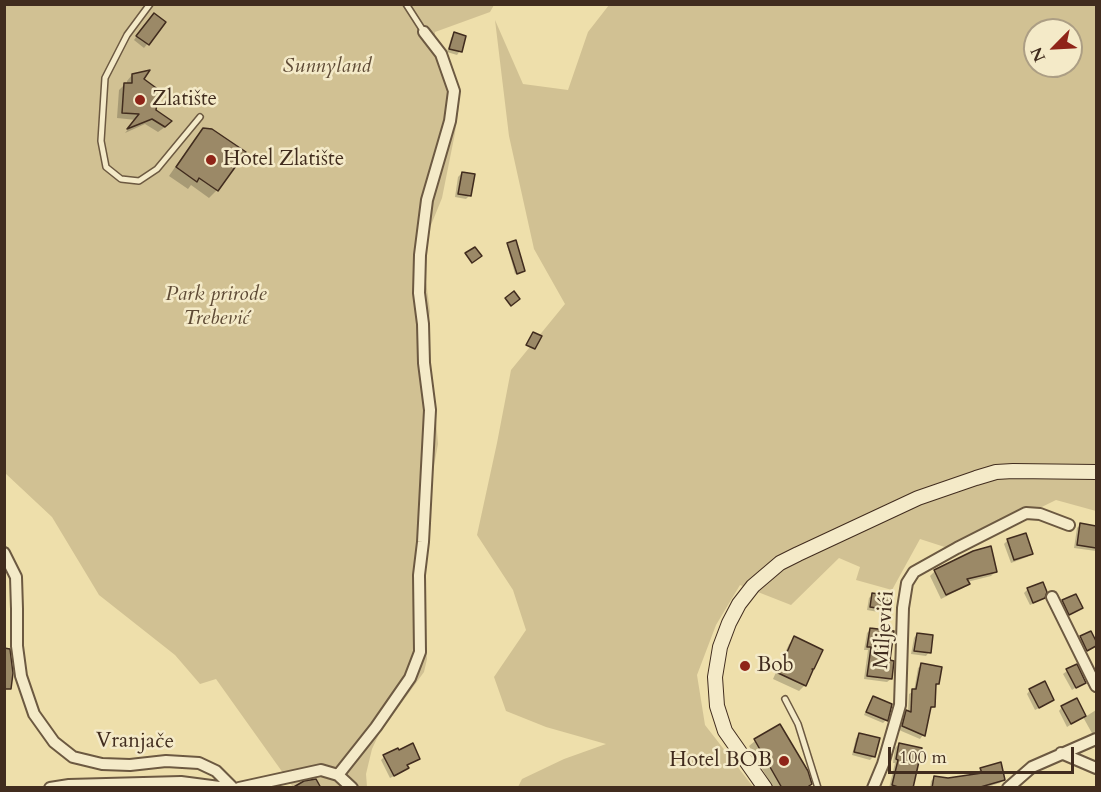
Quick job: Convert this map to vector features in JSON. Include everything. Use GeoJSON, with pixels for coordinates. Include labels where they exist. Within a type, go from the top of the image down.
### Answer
{"type":"FeatureCollection","features":[{"type":"Feature","properties":{"kind":"main road"},"geometry":{"type":"LineString","coordinates":[[765,788],[725,731],[717,706],[715,677],[720,647],[729,623],[739,604],[753,586],[780,563],[798,554],[918,498],[976,478],[996,472],[1013,471],[1096,472]]}},
{"type":"Feature","properties":{"kind":"street"},"geometry":{"type":"LineString","coordinates":[[338,775],[376,727],[410,678],[420,652],[419,574],[423,542],[430,410],[419,293],[420,255],[427,200],[450,121],[454,91],[441,54],[424,32]]}},
{"type":"Feature","properties":{"kind":"street","name":"Miljevići"},"geometry":{"type":"LineString","coordinates":[[873,788],[883,764],[900,705],[903,608],[907,583],[914,572],[1026,513],[1040,514],[1069,525]]}},
{"type":"Feature","properties":{"kind":"street","name":"Vranjače"},"geometry":{"type":"LineString","coordinates":[[4,553],[16,578],[17,646],[21,676],[34,714],[54,742],[73,757],[102,764],[130,765],[166,761],[199,763],[216,771],[233,788]]}},
{"type":"Feature","properties":{"kind":"street"},"geometry":{"type":"LineString","coordinates":[[1052,597],[1096,686]]}},
{"type":"Feature","properties":{"kind":"street"},"geometry":{"type":"LineString","coordinates":[[1008,788],[1032,767],[1096,739]]}},
{"type":"Feature","properties":{"kind":"street"},"geometry":{"type":"LineString","coordinates":[[1061,753],[1096,768]]}},
{"type":"Feature","properties":{"kind":"street"},"geometry":{"type":"LineString","coordinates":[[238,788],[321,770],[338,775],[352,788]]}},
{"type":"Feature","properties":{"kind":"street"},"geometry":{"type":"LineString","coordinates":[[50,788],[69,785],[181,782],[227,788]]}},
{"type":"Feature","properties":{"kind":"lane"},"geometry":{"type":"LineString","coordinates":[[150,4],[127,35],[105,78],[101,141],[106,167],[121,179],[139,181],[157,169],[200,117]]}},
{"type":"Feature","properties":{"kind":"lane"},"geometry":{"type":"LineString","coordinates":[[406,4],[424,32]]}},
{"type":"Feature","properties":{"kind":"lane"},"geometry":{"type":"LineString","coordinates":[[785,699],[798,724],[818,788]]}},
{"type":"Feature","properties":{"kind":"green space","name":"Park prirode Trebević"},"geometry":{"type":"Polygon","coordinates":[[[4,5],[494,5],[490,12],[435,32],[435,44],[456,91],[459,106],[442,198],[422,252],[430,311],[426,345],[434,395],[438,444],[431,482],[424,561],[427,659],[424,672],[379,734],[372,749],[366,774],[367,787],[293,787],[216,679],[200,684],[175,655],[99,595],[52,517],[5,473],[4,5]]]}},
{"type":"Feature","properties":{"kind":"green space"},"geometry":{"type":"Polygon","coordinates":[[[609,5],[1096,5],[1096,511],[1056,500],[954,550],[920,539],[892,590],[856,580],[860,567],[839,558],[791,605],[740,585],[716,625],[697,675],[705,725],[754,788],[518,787],[522,779],[564,759],[606,744],[546,727],[506,711],[494,677],[526,630],[513,590],[477,535],[511,370],[565,304],[534,249],[509,136],[495,20],[523,84],[568,90],[588,32],[609,5]]]}},
{"type":"Feature","properties":{"kind":"building"},"geometry":{"type":"Polygon","coordinates":[[[154,13],[166,22],[149,45],[136,36],[154,13]]]}},
{"type":"Feature","properties":{"kind":"building"},"geometry":{"type":"Polygon","coordinates":[[[454,32],[466,36],[462,52],[449,49],[454,32]]]}},
{"type":"Feature","properties":{"kind":"building","name":"Zlatište"},"geometry":{"type":"Polygon","coordinates":[[[150,70],[144,79],[159,90],[156,110],[172,121],[165,127],[152,119],[127,129],[139,114],[122,113],[124,83],[132,83],[132,74],[150,70]]]}},
{"type":"Feature","properties":{"kind":"building","name":"Hotel Zlatište"},"geometry":{"type":"Polygon","coordinates":[[[203,128],[212,129],[246,152],[218,191],[199,178],[197,182],[176,167],[203,128]]]}},
{"type":"Feature","properties":{"kind":"building"},"geometry":{"type":"Polygon","coordinates":[[[462,172],[475,174],[471,196],[458,194],[462,172]]]}},
{"type":"Feature","properties":{"kind":"building"},"geometry":{"type":"Polygon","coordinates":[[[516,240],[525,271],[517,274],[507,243],[516,240]]]}},
{"type":"Feature","properties":{"kind":"building"},"geometry":{"type":"Polygon","coordinates":[[[475,247],[482,256],[472,263],[465,253],[475,247]]]}},
{"type":"Feature","properties":{"kind":"building"},"geometry":{"type":"Polygon","coordinates":[[[514,291],[520,299],[511,306],[505,298],[514,291]]]}},
{"type":"Feature","properties":{"kind":"building"},"geometry":{"type":"Polygon","coordinates":[[[533,332],[542,336],[535,349],[526,345],[533,332]]]}},
{"type":"Feature","properties":{"kind":"building"},"geometry":{"type":"Polygon","coordinates":[[[1080,523],[1096,526],[1096,548],[1077,545],[1080,523]]]}},
{"type":"Feature","properties":{"kind":"building"},"geometry":{"type":"Polygon","coordinates":[[[1026,533],[1033,554],[1014,560],[1007,539],[1026,533]]]}},
{"type":"Feature","properties":{"kind":"building"},"geometry":{"type":"Polygon","coordinates":[[[991,546],[997,572],[967,579],[970,584],[946,595],[934,570],[973,551],[991,546]]]}},
{"type":"Feature","properties":{"kind":"building"},"geometry":{"type":"Polygon","coordinates":[[[1043,582],[1047,592],[1045,598],[1033,603],[1027,588],[1043,582]]]}},
{"type":"Feature","properties":{"kind":"building"},"geometry":{"type":"Polygon","coordinates":[[[872,593],[891,596],[889,610],[870,607],[872,593]]]}},
{"type":"Feature","properties":{"kind":"building"},"geometry":{"type":"Polygon","coordinates":[[[1076,594],[1083,608],[1069,615],[1062,600],[1076,594]]]}},
{"type":"Feature","properties":{"kind":"building"},"geometry":{"type":"Polygon","coordinates":[[[870,628],[894,631],[890,660],[894,661],[892,679],[867,676],[871,647],[867,647],[870,628]]]}},
{"type":"Feature","properties":{"kind":"building"},"geometry":{"type":"Polygon","coordinates":[[[1091,631],[1096,646],[1087,651],[1080,636],[1091,631]]]}},
{"type":"Feature","properties":{"kind":"building"},"geometry":{"type":"Polygon","coordinates":[[[917,633],[933,635],[931,653],[914,651],[917,633]]]}},
{"type":"Feature","properties":{"kind":"building"},"geometry":{"type":"Polygon","coordinates":[[[794,636],[823,650],[812,669],[806,686],[778,673],[794,636]]]}},
{"type":"Feature","properties":{"kind":"building"},"geometry":{"type":"Polygon","coordinates":[[[4,648],[10,649],[13,673],[11,689],[4,689],[4,648]]]}},
{"type":"Feature","properties":{"kind":"building"},"geometry":{"type":"Polygon","coordinates":[[[921,663],[942,667],[939,684],[936,684],[935,707],[931,707],[925,736],[902,726],[906,710],[911,712],[912,689],[916,689],[921,663]]]}},
{"type":"Feature","properties":{"kind":"building"},"geometry":{"type":"Polygon","coordinates":[[[1077,664],[1086,683],[1076,688],[1066,669],[1077,664]]]}},
{"type":"Feature","properties":{"kind":"building"},"geometry":{"type":"Polygon","coordinates":[[[1045,681],[1054,700],[1039,708],[1029,689],[1045,681]]]}},
{"type":"Feature","properties":{"kind":"building"},"geometry":{"type":"Polygon","coordinates":[[[873,696],[892,704],[888,721],[866,712],[873,696]]]}},
{"type":"Feature","properties":{"kind":"building"},"geometry":{"type":"Polygon","coordinates":[[[1077,698],[1086,716],[1071,724],[1061,706],[1077,698]]]}},
{"type":"Feature","properties":{"kind":"building","name":"Hotel BOB"},"geometry":{"type":"Polygon","coordinates":[[[780,724],[808,771],[812,784],[806,788],[782,788],[754,739],[780,724]]]}},
{"type":"Feature","properties":{"kind":"building"},"geometry":{"type":"Polygon","coordinates":[[[859,733],[880,738],[875,757],[854,752],[859,733]]]}},
{"type":"Feature","properties":{"kind":"building"},"geometry":{"type":"Polygon","coordinates":[[[413,743],[420,759],[407,765],[409,768],[394,776],[383,755],[413,743]]]}},
{"type":"Feature","properties":{"kind":"building"},"geometry":{"type":"Polygon","coordinates":[[[899,743],[922,748],[913,788],[892,785],[898,760],[896,759],[899,743]]]}},
{"type":"Feature","properties":{"kind":"building"},"geometry":{"type":"Polygon","coordinates":[[[1001,762],[1005,780],[977,788],[932,788],[934,776],[948,778],[982,773],[980,768],[1001,762]]]}},
{"type":"Feature","properties":{"kind":"building"},"geometry":{"type":"Polygon","coordinates":[[[316,779],[321,788],[292,788],[304,781],[316,779]]]}},
{"type":"Feature","properties":{"kind":"place","name":"Zlatište"},"geometry":{"type":"Point","coordinates":[140,100]}},
{"type":"Feature","properties":{"kind":"place","name":"Hotel Zlatište"},"geometry":{"type":"Point","coordinates":[211,160]}},
{"type":"Feature","properties":{"kind":"place","name":"Bob"},"geometry":{"type":"Point","coordinates":[745,666]}},
{"type":"Feature","properties":{"kind":"place","name":"Hotel BOB"},"geometry":{"type":"Point","coordinates":[784,761]}},
{"type":"Feature","properties":{"kind":"park label","name":"Sunnyland"},"geometry":{"type":"Point","coordinates":[327,67]}}]}
